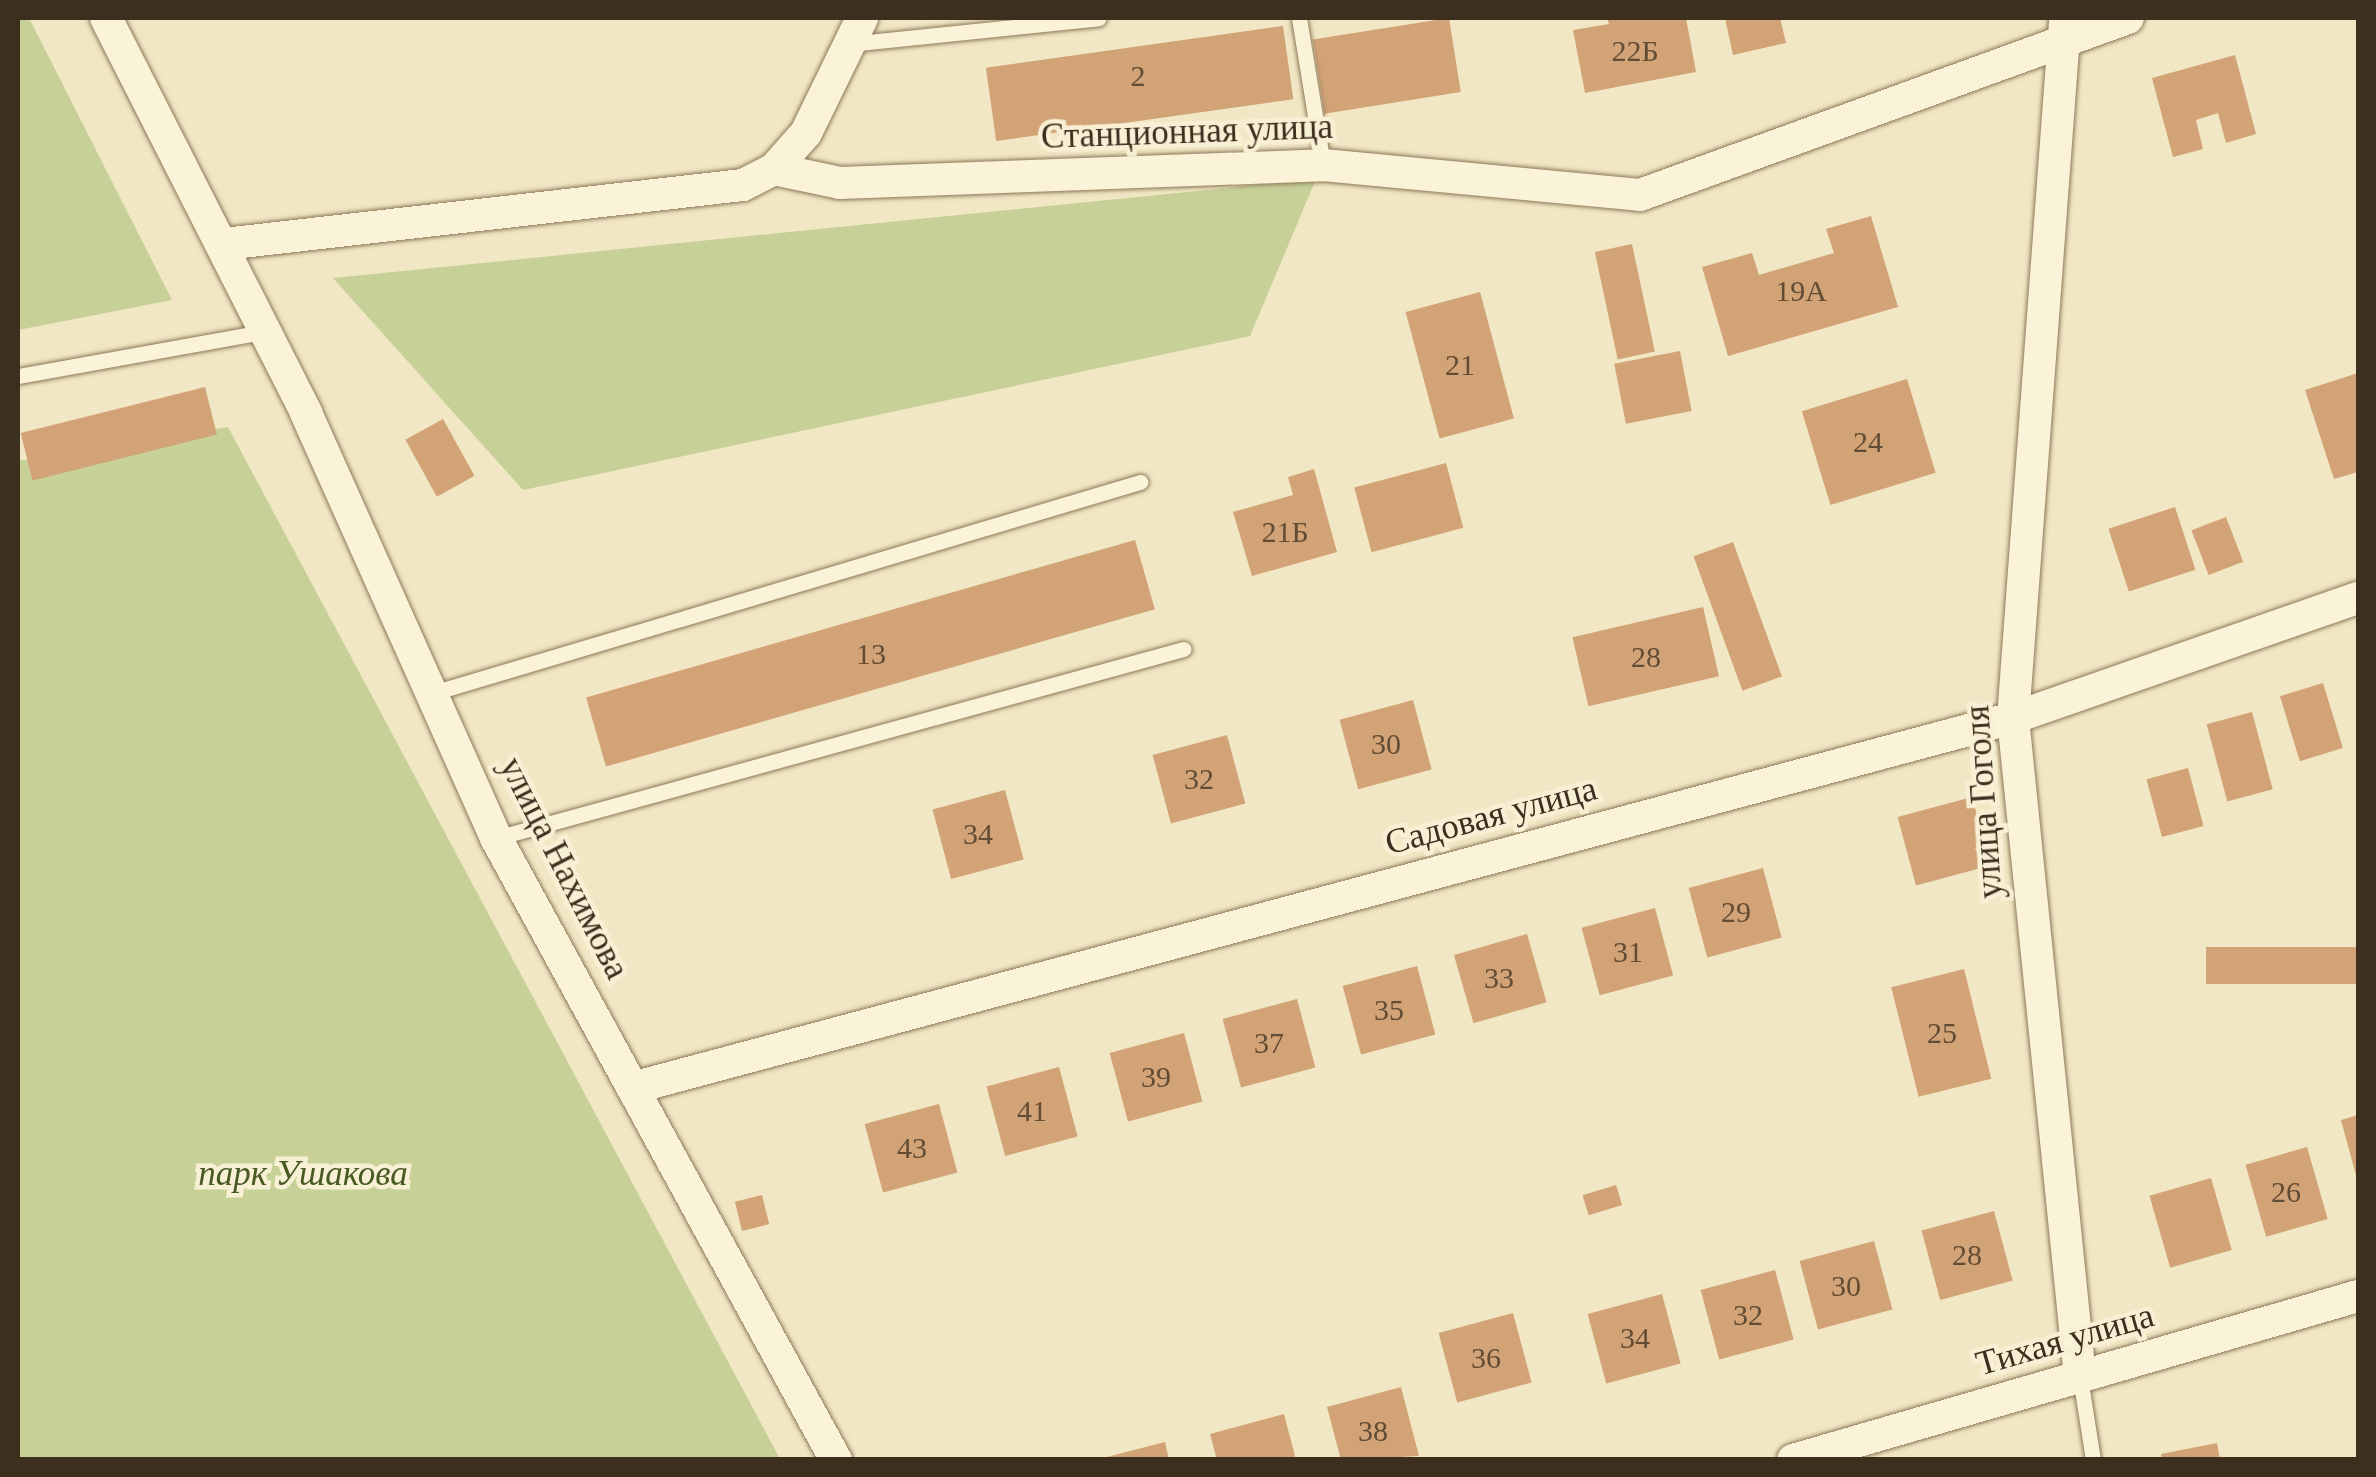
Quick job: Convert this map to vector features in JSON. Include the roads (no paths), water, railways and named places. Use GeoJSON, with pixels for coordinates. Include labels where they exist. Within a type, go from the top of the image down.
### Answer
{"type":"FeatureCollection","features":[{"type":"Feature","properties":{"kind":"street","name":"улица Нахимова"},"geometry":{"type":"LineString","coordinates":[[106,18],[267,331],[436,692],[496,838],[636,1087],[836,1460]]}},
{"type":"Feature","properties":{"kind":"street","name":"Станционная улица"},"geometry":{"type":"LineString","coordinates":[[774,170],[840,183],[1323,165],[1640,195],[2065,29],[2128,18]]}},
{"type":"Feature","properties":{"kind":"street","name":"улица Гоголя"},"geometry":{"type":"LineString","coordinates":[[2065,29],[2012,718],[2080,1377]]}},
{"type":"Feature","properties":{"kind":"street"},"geometry":{"type":"LineString","coordinates":[[224,244],[743,185],[774,170],[806,133],[855,31]]}},
{"type":"Feature","properties":{"kind":"street","name":"Садовая улица"},"geometry":{"type":"LineString","coordinates":[[636,1087],[2012,718],[2358,598]]}},
{"type":"Feature","properties":{"kind":"street","name":"Тихая улица"},"geometry":{"type":"LineString","coordinates":[[1794,1460],[2358,1296]]}},
{"type":"Feature","properties":{"kind":"lane"},"geometry":{"type":"LineString","coordinates":[[855,31],[1099,18]]}},
{"type":"Feature","properties":{"kind":"lane"},"geometry":{"type":"LineString","coordinates":[[1299,18],[1323,165]]}},
{"type":"Feature","properties":{"kind":"lane"},"geometry":{"type":"LineString","coordinates":[[18,376],[267,331]]}},
{"type":"Feature","properties":{"kind":"lane"},"geometry":{"type":"LineString","coordinates":[[436,692],[1140,482]]}},
{"type":"Feature","properties":{"kind":"lane"},"geometry":{"type":"LineString","coordinates":[[496,838],[1183,649]]}},
{"type":"Feature","properties":{"kind":"lane","name":"улица Гоголя"},"geometry":{"type":"LineString","coordinates":[[2080,1377],[2094,1460]]}},
{"type":"Feature","properties":{"kind":"park label","name":"парк Ушакова"},"geometry":{"type":"Point","coordinates":[303,1174]}}]}
